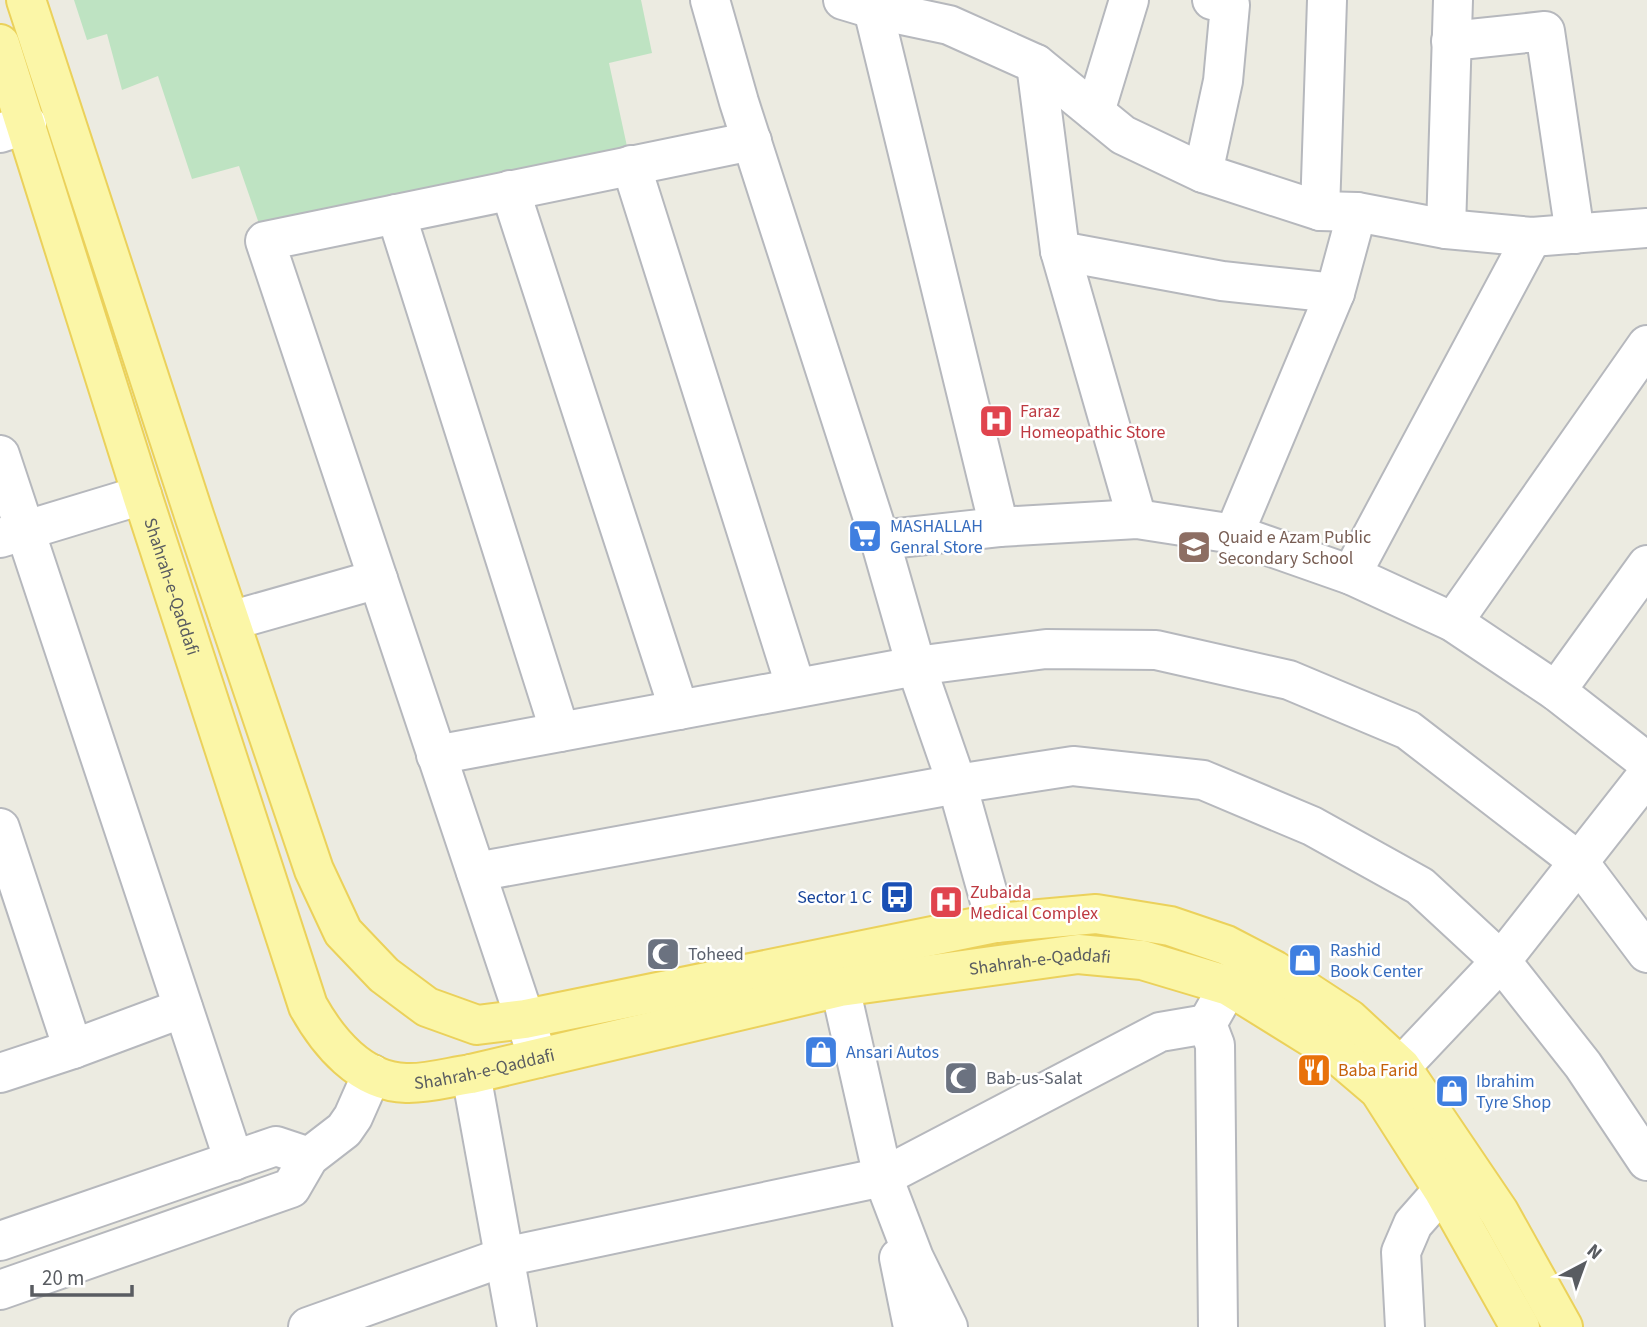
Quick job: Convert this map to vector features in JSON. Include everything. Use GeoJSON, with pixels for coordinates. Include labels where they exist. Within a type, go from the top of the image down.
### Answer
{"type":"FeatureCollection","features":[{"type":"Feature","properties":{"kind":"main road","name":"Shahrah-e-Qaddafi"},"geometry":{"type":"LineString","coordinates":[[26,0],[314,870],[343,932],[384,975],[428,1007],[477,1025],[525,1019],[996,923],[1096,914],[1170,926],[1215,941],[1274,970],[1349,1019],[1390,1079],[1499,1212],[1563,1327]]}},
{"type":"Feature","properties":{"kind":"main road","name":"Shahrah-e-Qaddafi"},"geometry":{"type":"LineString","coordinates":[[0,44],[13,128],[142,495],[307,1006],[332,1044],[349,1059],[372,1074],[390,1081],[407,1083],[471,1073],[840,987],[1078,954],[1142,960],[1228,986],[1332,1050],[1390,1079],[1443,1190],[1520,1327]]}},
{"type":"Feature","properties":{"kind":"main road"},"geometry":{"type":"LineString","coordinates":[[1118,958],[1125,918]]}},
{"type":"Feature","properties":{"kind":"street"},"geometry":{"type":"LineString","coordinates":[[710,0],[752,141],[880,541],[916,666],[957,784],[996,923]]}},
{"type":"Feature","properties":{"kind":"street"},"geometry":{"type":"LineString","coordinates":[[1095,113],[1129,0]]}},
{"type":"Feature","properties":{"kind":"street"},"geometry":{"type":"LineString","coordinates":[[1203,173],[1223,81],[1230,5],[1212,0]]}},
{"type":"Feature","properties":{"kind":"street"},"geometry":{"type":"LineString","coordinates":[[1320,211],[1327,0]]}},
{"type":"Feature","properties":{"kind":"street"},"geometry":{"type":"LineString","coordinates":[[1446,229],[1453,0]]}},
{"type":"Feature","properties":{"kind":"street"},"geometry":{"type":"LineString","coordinates":[[999,527],[855,3],[948,25],[1036,64],[1123,135],[1203,173],[1320,211],[1357,212],[1446,229],[1532,237],[1647,228]]}},
{"type":"Feature","properties":{"kind":"street"},"geometry":{"type":"LineString","coordinates":[[1451,41],[1545,32],[1575,233]]}},
{"type":"Feature","properties":{"kind":"street"},"geometry":{"type":"LineString","coordinates":[[1036,64],[1060,251],[1137,519]]}},
{"type":"Feature","properties":{"kind":"street"},"geometry":{"type":"LineString","coordinates":[[538,1058],[265,241],[752,141]]}},
{"type":"Feature","properties":{"kind":"street"},"geometry":{"type":"LineString","coordinates":[[631,165],[796,688]]}},
{"type":"Feature","properties":{"kind":"street"},"geometry":{"type":"LineString","coordinates":[[510,190],[679,710]]}},
{"type":"Feature","properties":{"kind":"street"},"geometry":{"type":"LineString","coordinates":[[1234,534],[1335,293],[1357,212]]}},
{"type":"Feature","properties":{"kind":"street"},"geometry":{"type":"LineString","coordinates":[[396,214],[560,732]]}},
{"type":"Feature","properties":{"kind":"street"},"geometry":{"type":"LineString","coordinates":[[1351,575],[1532,237]]}},
{"type":"Feature","properties":{"kind":"street"},"geometry":{"type":"LineString","coordinates":[[1060,251],[1222,281],[1335,293]]}},
{"type":"Feature","properties":{"kind":"street"},"geometry":{"type":"LineString","coordinates":[[1453,622],[1647,345]]}},
{"type":"Feature","properties":{"kind":"street"},"geometry":{"type":"LineString","coordinates":[[0,454],[13,534],[183,1008],[234,1161]]}},
{"type":"Feature","properties":{"kind":"street"},"geometry":{"type":"LineString","coordinates":[[13,534],[142,495]]}},
{"type":"Feature","properties":{"kind":"street"},"geometry":{"type":"LineString","coordinates":[[880,541],[999,527],[1137,519],[1234,534],[1351,575],[1453,622],[1556,691],[1647,762]]}},
{"type":"Feature","properties":{"kind":"street"},"geometry":{"type":"LineString","coordinates":[[1556,691],[1647,565]]}},
{"type":"Feature","properties":{"kind":"street"},"geometry":{"type":"LineString","coordinates":[[230,621],[378,579]]}},
{"type":"Feature","properties":{"kind":"street"},"geometry":{"type":"LineString","coordinates":[[436,755],[916,666],[1046,649],[1156,650],[1289,680],[1408,730],[1578,861],[1647,953]]}},
{"type":"Feature","properties":{"kind":"street"},"geometry":{"type":"LineString","coordinates":[[476,872],[957,784],[1073,766],[1203,780],[1312,826],[1420,886],[1501,961],[1583,1065],[1647,1161]]}},
{"type":"Feature","properties":{"kind":"street"},"geometry":{"type":"LineString","coordinates":[[1390,1079],[1501,961],[1647,775]]}},
{"type":"Feature","properties":{"kind":"street"},"geometry":{"type":"LineString","coordinates":[[0,828],[73,1049]]}},
{"type":"Feature","properties":{"kind":"street"},"geometry":{"type":"LineString","coordinates":[[1218,1327],[1215,1045],[1207,1024],[1228,986]]}},
{"type":"Feature","properties":{"kind":"street"},"geometry":{"type":"LineString","coordinates":[[840,987],[883,1177],[913,1327]]}},
{"type":"Feature","properties":{"kind":"street"},"geometry":{"type":"LineString","coordinates":[[0,1073],[183,1008]]}},
{"type":"Feature","properties":{"kind":"street"},"geometry":{"type":"LineString","coordinates":[[308,1327],[505,1257],[883,1177],[1160,1032],[1207,1024]]}},
{"type":"Feature","properties":{"kind":"street"},"geometry":{"type":"LineString","coordinates":[[471,1073],[517,1327]]}},
{"type":"Feature","properties":{"kind":"street"},"geometry":{"type":"LineString","coordinates":[[0,1290],[291,1188],[309,1157],[344,1130],[353,1117],[372,1074]]}},
{"type":"Feature","properties":{"kind":"street"},"geometry":{"type":"LineString","coordinates":[[0,1241],[276,1146],[309,1157]]}},
{"type":"Feature","properties":{"kind":"street"},"geometry":{"type":"LineString","coordinates":[[883,1177],[914,1258],[948,1327]]}},
{"type":"Feature","properties":{"kind":"street"},"geometry":{"type":"LineString","coordinates":[[1405,1327],[1401,1252],[1413,1224],[1443,1190]]}},
{"type":"Feature","properties":{"kind":"green space"},"geometry":{"type":"Polygon","coordinates":[[[74,0],[641,0],[652,53],[609,63],[631,165],[265,241],[239,166],[192,179],[158,76],[122,90],[107,34],[87,40],[74,0]]]}},
{"type":"Feature","properties":{"kind":"place","name":"Faraz Homeopathic Store"},"geometry":{"type":"Point","coordinates":[996,421]}},
{"type":"Feature","properties":{"kind":"place","name":"MASHALLAH Genral Store"},"geometry":{"type":"Point","coordinates":[865,536]}},
{"type":"Feature","properties":{"kind":"place","name":"Quaid e Azam Public Secondary School"},"geometry":{"type":"Point","coordinates":[1194,547]}},
{"type":"Feature","properties":{"kind":"place","name":"Sector 1 C"},"geometry":{"type":"Point","coordinates":[897,897]}},
{"type":"Feature","properties":{"kind":"place","name":"Zubaida Medical Complex"},"geometry":{"type":"Point","coordinates":[946,902]}},
{"type":"Feature","properties":{"kind":"place","name":"Toheed"},"geometry":{"type":"Point","coordinates":[663,954]}},
{"type":"Feature","properties":{"kind":"place","name":"Rashid Book Center"},"geometry":{"type":"Point","coordinates":[1305,960]}},
{"type":"Feature","properties":{"kind":"place","name":"Ansari Autos"},"geometry":{"type":"Point","coordinates":[821,1052]}},
{"type":"Feature","properties":{"kind":"place","name":"Baba Farid"},"geometry":{"type":"Point","coordinates":[1314,1070]}},
{"type":"Feature","properties":{"kind":"place","name":"Bab-us-Salat"},"geometry":{"type":"Point","coordinates":[961,1078]}},
{"type":"Feature","properties":{"kind":"place","name":"Ibrahim Tyre Shop"},"geometry":{"type":"Point","coordinates":[1452,1091]}}]}
